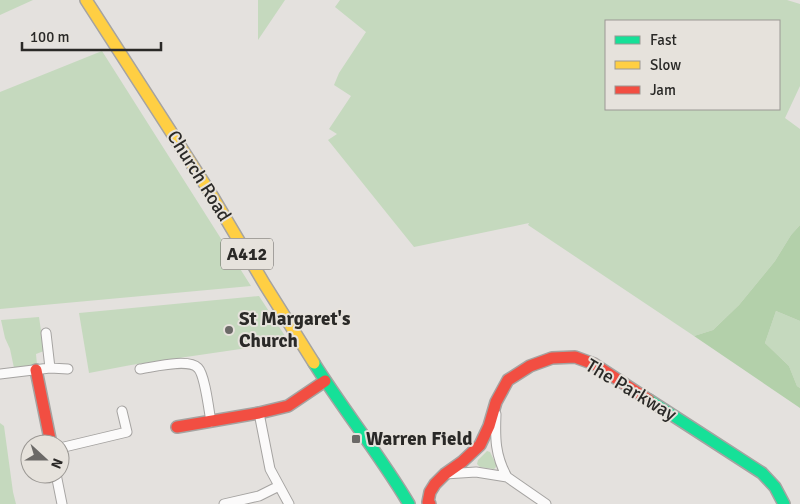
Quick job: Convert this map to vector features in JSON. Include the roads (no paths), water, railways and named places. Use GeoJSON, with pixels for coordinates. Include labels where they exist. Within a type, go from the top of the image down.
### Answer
{"type":"FeatureCollection","features":[{"type":"Feature","properties":{"kind":"street","name":"Church Road"},"geometry":{"type":"LineString","coordinates":[[86,0],[209,190],[269,292],[325,381],[394,479],[409,504]]}},
{"type":"Feature","properties":{"kind":"street"},"geometry":{"type":"LineString","coordinates":[[46,333],[50,368]]}},
{"type":"Feature","properties":{"kind":"street","name":"The Parkway"},"geometry":{"type":"LineString","coordinates":[[445,474],[480,446],[489,426],[496,402],[508,380],[530,366],[552,358],[575,357],[594,364],[762,473],[771,481],[784,504]]}},
{"type":"Feature","properties":{"kind":"street"},"geometry":{"type":"LineString","coordinates":[[145,371],[182,363],[192,364],[199,369],[203,377],[211,422]]}},
{"type":"Feature","properties":{"kind":"street"},"geometry":{"type":"LineString","coordinates":[[0,374],[50,368],[68,369]]}},
{"type":"Feature","properties":{"kind":"street"},"geometry":{"type":"LineString","coordinates":[[36,370],[48,434]]}},
{"type":"Feature","properties":{"kind":"street"},"geometry":{"type":"LineString","coordinates":[[177,427],[259,414],[288,406],[325,381]]}},
{"type":"Feature","properties":{"kind":"street"},"geometry":{"type":"LineString","coordinates":[[496,402],[497,454],[506,477]]}},
{"type":"Feature","properties":{"kind":"street"},"geometry":{"type":"LineString","coordinates":[[70,446],[127,432],[122,411]]}},
{"type":"Feature","properties":{"kind":"street"},"geometry":{"type":"LineString","coordinates":[[259,414],[270,469],[289,504]]}},
{"type":"Feature","properties":{"kind":"street"},"geometry":{"type":"LineString","coordinates":[[430,504],[428,502],[430,492],[445,474],[476,472],[506,477],[546,504]]}},
{"type":"Feature","properties":{"kind":"street"},"geometry":{"type":"LineString","coordinates":[[58,484],[62,504]]}},
{"type":"Feature","properties":{"kind":"street"},"geometry":{"type":"LineString","coordinates":[[224,504],[259,496],[278,486]]}},
{"type":"Feature","properties":{"kind":"place","name":"St Margaret's Church"},"geometry":{"type":"Point","coordinates":[229,330]}},
{"type":"Feature","properties":{"kind":"place","name":"Warren Field"},"geometry":{"type":"Point","coordinates":[356,439]}}]}
